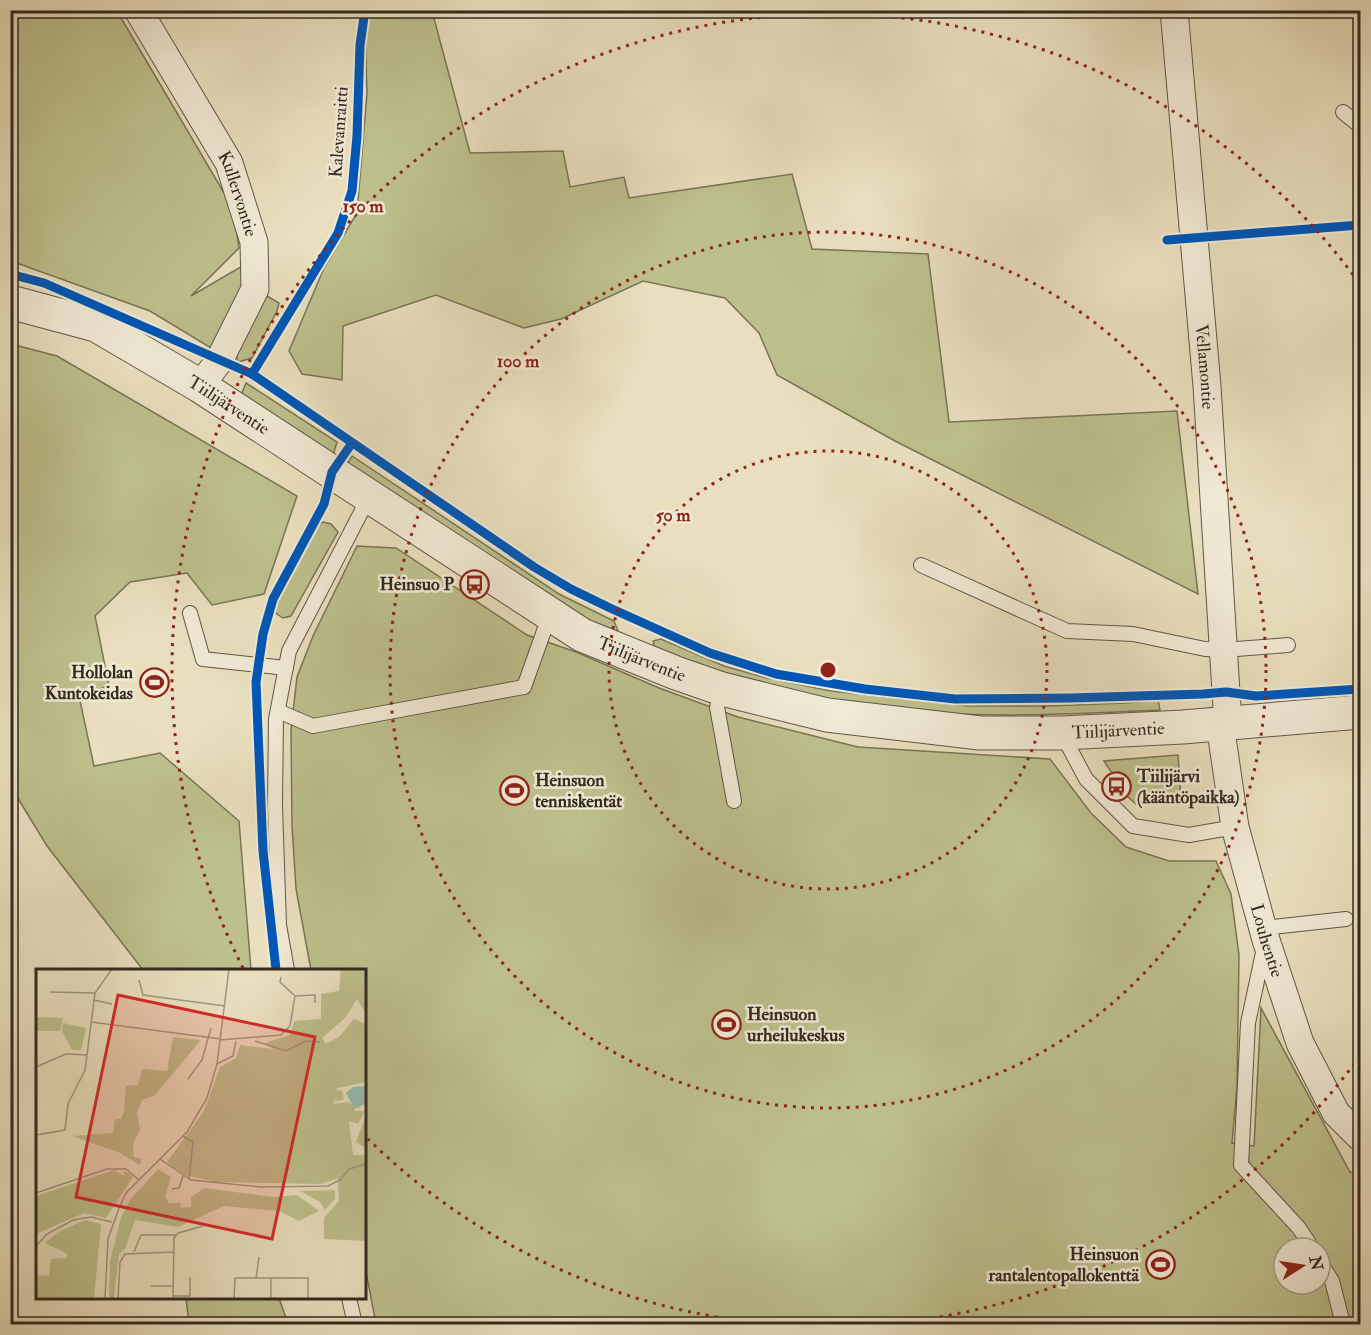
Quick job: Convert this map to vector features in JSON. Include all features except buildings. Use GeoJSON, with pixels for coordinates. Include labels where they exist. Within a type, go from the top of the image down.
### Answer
{"type":"FeatureCollection","features":[{"type":"Feature","properties":{"kind":"street","name":"Kullervontie"},"geometry":{"type":"LineString","coordinates":[[138,10],[229,163],[254,242],[255,289],[219,361],[200,386]]}},
{"type":"Feature","properties":{"kind":"street","name":"Vellamontie"},"geometry":{"type":"LineString","coordinates":[[1174,10],[1207,386],[1224,650],[1224,724]]}},
{"type":"Feature","properties":{"kind":"street","name":"Tiilijärventie"},"geometry":{"type":"LineString","coordinates":[[10,302],[96,325],[200,386],[582,635],[722,689],[827,715],[980,733],[1062,733],[1224,724],[1360,712]]}},
{"type":"Feature","properties":{"kind":"street","name":"Louhentie"},"geometry":{"type":"LineString","coordinates":[[1224,724],[1235,826],[1264,934],[1300,1043],[1336,1113],[1360,1137]]}},
{"type":"Feature","properties":{"kind":"lane"},"geometry":{"type":"LineString","coordinates":[[1343,112],[1360,126]]}},
{"type":"Feature","properties":{"kind":"lane"},"geometry":{"type":"LineString","coordinates":[[287,969],[279,925],[275,725],[290,651],[369,497]]}},
{"type":"Feature","properties":{"kind":"lane"},"geometry":{"type":"LineString","coordinates":[[921,565],[1067,632],[1133,634],[1205,649],[1224,650],[1288,645]]}},
{"type":"Feature","properties":{"kind":"lane"},"geometry":{"type":"LineString","coordinates":[[190,613],[203,659],[286,668]]}},
{"type":"Feature","properties":{"kind":"lane"},"geometry":{"type":"LineString","coordinates":[[278,711],[313,726],[524,687],[550,614]]}},
{"type":"Feature","properties":{"kind":"lane"},"geometry":{"type":"LineString","coordinates":[[722,689],[717,706],[734,801]]}},
{"type":"Feature","properties":{"kind":"lane"},"geometry":{"type":"LineString","coordinates":[[1062,733],[1086,779],[1133,826],[1189,835],[1235,826]]}},
{"type":"Feature","properties":{"kind":"lane"},"geometry":{"type":"LineString","coordinates":[[1304,1236],[1241,1165],[1248,1023],[1264,934],[1346,919]]}},
{"type":"Feature","properties":{"kind":"lane"},"geometry":{"type":"LineString","coordinates":[[1332,1281],[1342,1324]]}},
{"type":"Feature","properties":{"kind":"lane"},"geometry":{"type":"LineString","coordinates":[[349,1299],[355,1324]]}},
{"type":"Feature","properties":{"kind":"green space"},"geometry":{"type":"Polygon","coordinates":[[[11,11],[117,11],[233,208],[239,248],[191,296],[244,265],[238,298],[211,348],[150,311],[11,261],[11,11]]]}},
{"type":"Feature","properties":{"kind":"green space"},"geometry":{"type":"Polygon","coordinates":[[[368,11],[432,11],[470,153],[563,151],[570,187],[624,177],[629,198],[792,174],[812,249],[928,254],[949,422],[1177,411],[1198,594],[895,441],[777,375],[759,333],[725,298],[643,281],[561,319],[524,328],[436,295],[343,326],[342,380],[302,374],[289,351],[324,268],[357,213],[367,93],[365,29],[368,11]]]}},
{"type":"Feature","properties":{"kind":"green space"},"geometry":{"type":"Polygon","coordinates":[[[267,296],[279,303],[277,311],[252,358],[238,362],[236,354],[260,302],[267,296]]]}},
{"type":"Feature","properties":{"kind":"green space"},"geometry":{"type":"Polygon","coordinates":[[[11,344],[57,356],[297,496],[264,594],[212,605],[187,573],[130,582],[95,616],[109,686],[79,696],[94,766],[160,753],[239,821],[251,969],[142,969],[47,846],[11,787],[11,344]]]}},
{"type":"Feature","properties":{"kind":"green space"},"geometry":{"type":"Polygon","coordinates":[[[246,383],[337,442],[333,455],[241,395],[246,383]]]}},
{"type":"Feature","properties":{"kind":"green space"},"geometry":{"type":"Polygon","coordinates":[[[352,456],[559,594],[614,621],[618,631],[607,631],[542,595],[347,464],[352,456]]]}},
{"type":"Feature","properties":{"kind":"green space"},"geometry":{"type":"Polygon","coordinates":[[[323,522],[331,524],[338,532],[291,616],[283,618],[274,612],[280,593],[300,559],[314,527],[323,522]]]}},
{"type":"Feature","properties":{"kind":"green space","name":"Heinsuon urheilukeskus"},"geometry":{"type":"Polygon","coordinates":[[[357,546],[396,548],[527,635],[576,652],[659,688],[738,717],[858,747],[1050,759],[1091,813],[1126,847],[1169,861],[1216,861],[1231,894],[1239,955],[1237,1087],[1232,1143],[1254,1146],[1261,1008],[1350,1172],[1360,1173],[1360,1324],[376,1324],[366,1272],[366,969],[311,969],[296,889],[292,825],[291,730],[297,677],[313,636],[357,546]]]}},
{"type":"Feature","properties":{"kind":"green space"},"geometry":{"type":"Polygon","coordinates":[[[661,639],[724,666],[767,678],[831,691],[968,706],[1047,706],[1158,700],[1160,710],[978,715],[905,711],[840,703],[781,692],[741,681],[655,649],[653,641],[661,639]]]}},
{"type":"Feature","properties":{"kind":"green space"},"geometry":{"type":"Polygon","coordinates":[[[1178,755],[1181,800],[1137,805],[1127,796],[1104,761],[1178,755]]]}},
{"type":"Feature","properties":{"kind":"green space"},"geometry":{"type":"Polygon","coordinates":[[[186,1299],[279,1299],[288,1324],[189,1324],[186,1299]]]}},
{"type":"Feature","properties":{"kind":"cycle path","name":"Kalevanraitti"},"geometry":{"type":"LineString","coordinates":[[252,374],[338,233],[352,191],[357,136],[360,45],[365,10]]}},
{"type":"Feature","properties":{"kind":"cycle path"},"geometry":{"type":"LineString","coordinates":[[1167,240],[1360,225]]}},
{"type":"Feature","properties":{"kind":"cycle path"},"geometry":{"type":"LineString","coordinates":[[10,274],[44,283],[252,374],[534,567],[571,589],[710,653],[776,674],[865,689],[955,699],[1070,698],[1226,692],[1256,696],[1360,689]]}},
{"type":"Feature","properties":{"kind":"cycle path"},"geometry":{"type":"LineString","coordinates":[[276,969],[263,851],[256,682],[263,634],[273,599],[324,504],[332,472],[352,443]]}},
{"type":"Feature","properties":{"kind":"place","name":"Heinsuo P"},"geometry":{"type":"Point","coordinates":[475,584]}},
{"type":"Feature","properties":{"kind":"place","name":"Hollolan Kuntokeidas"},"geometry":{"type":"Point","coordinates":[154,682]}},
{"type":"Feature","properties":{"kind":"place","name":"Tiilijärvi (kääntöpaikka)"},"geometry":{"type":"Point","coordinates":[1116,786]}},
{"type":"Feature","properties":{"kind":"place","name":"Heinsuon tenniskentät"},"geometry":{"type":"Point","coordinates":[514,790]}},
{"type":"Feature","properties":{"kind":"place","name":"Heinsuon urheilukeskus"},"geometry":{"type":"Point","coordinates":[726,1024]}},
{"type":"Feature","properties":{"kind":"place","name":"Heinsuon rantalentopallokenttä"},"geometry":{"type":"Point","coordinates":[1160,1264]}}]}
